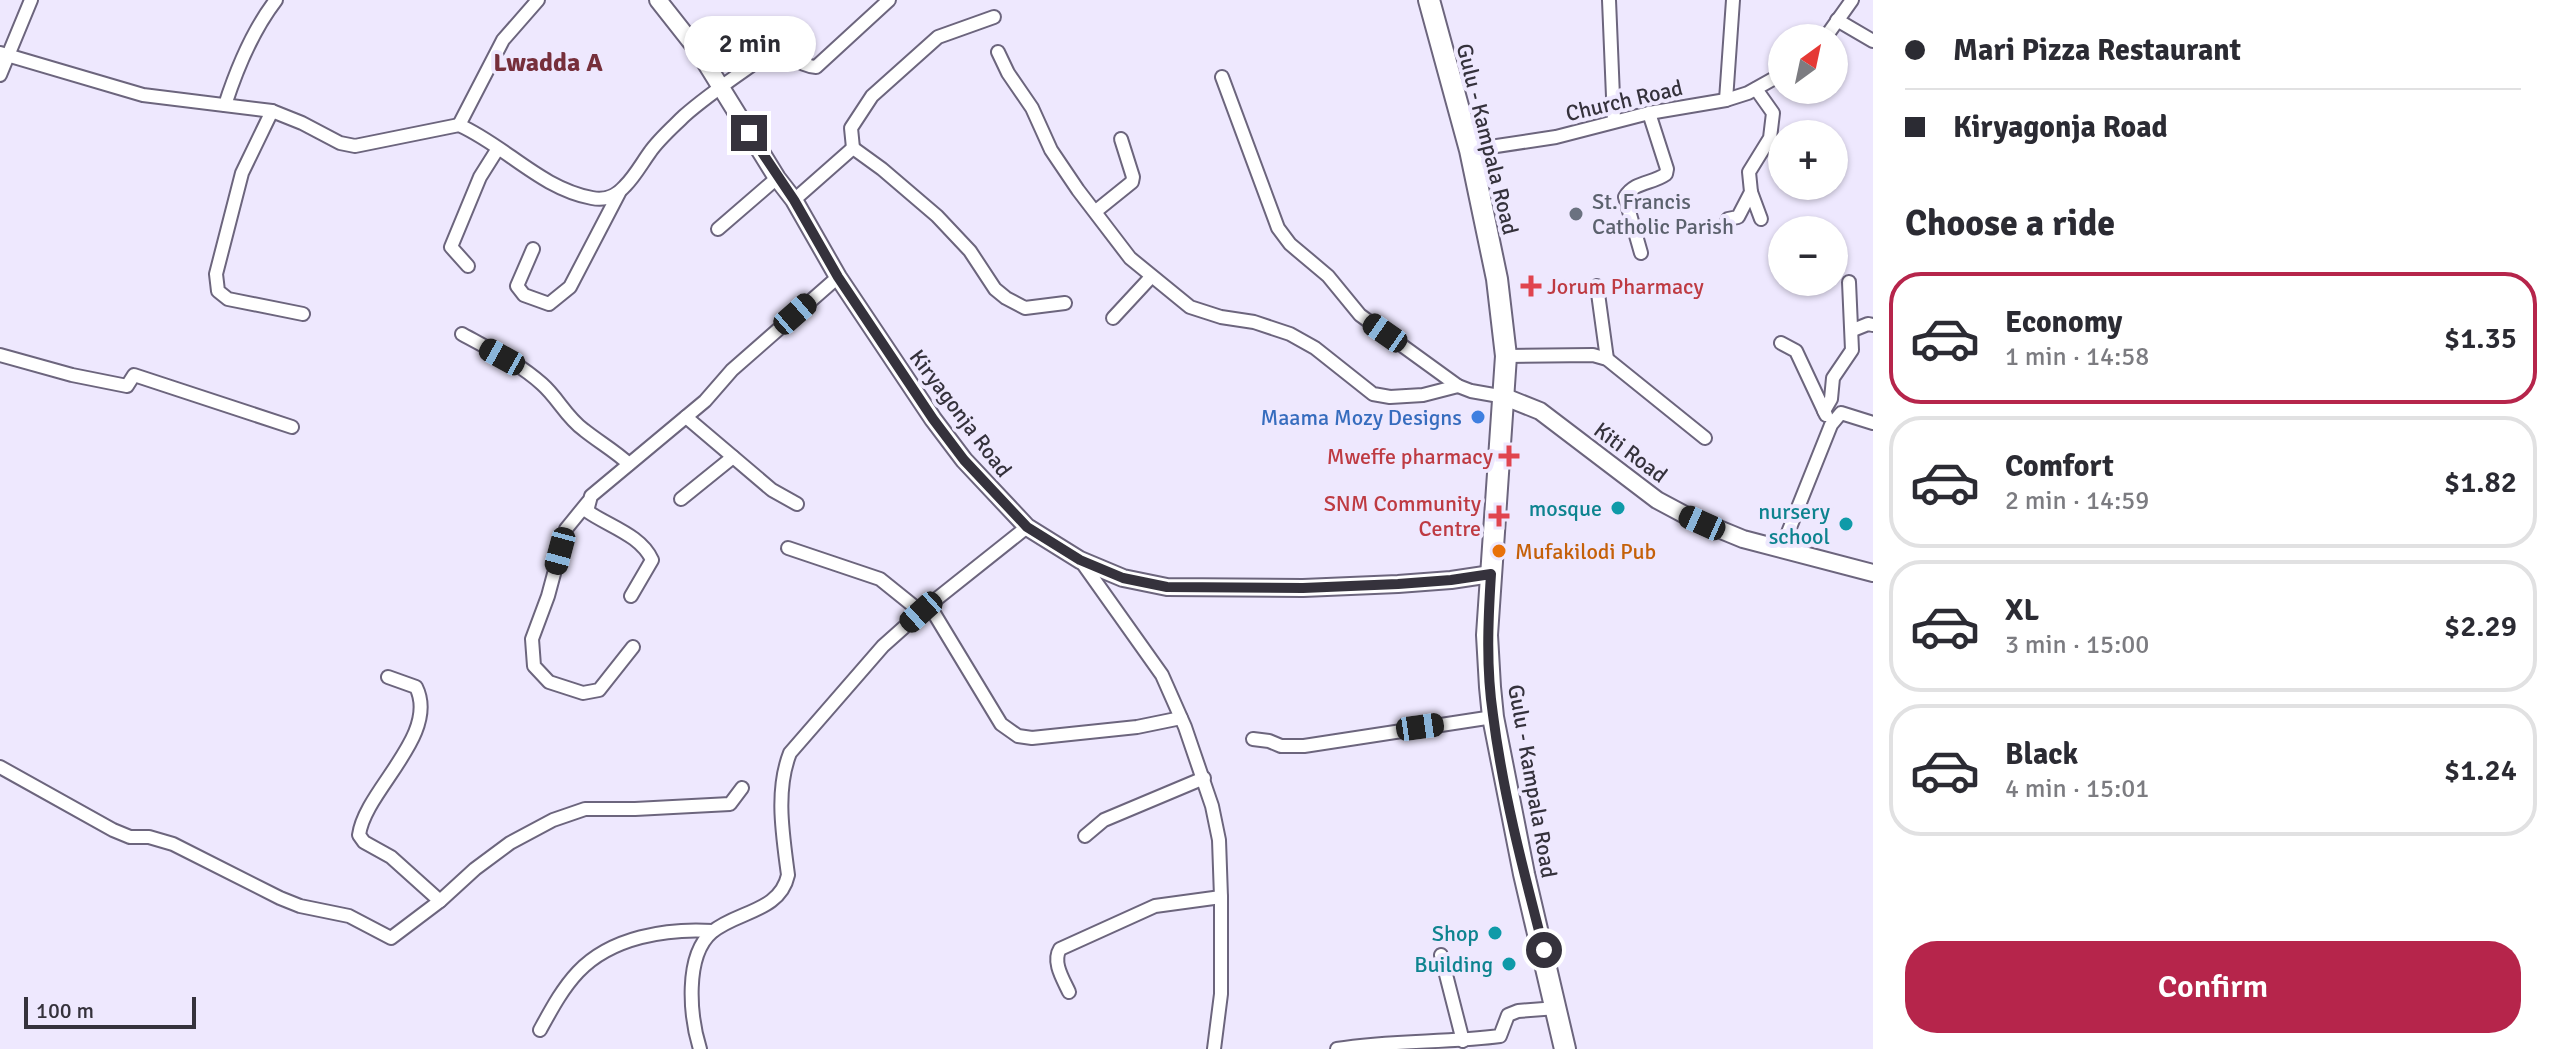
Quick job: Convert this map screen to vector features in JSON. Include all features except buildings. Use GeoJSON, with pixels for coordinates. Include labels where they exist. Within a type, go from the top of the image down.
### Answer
{"type":"FeatureCollection","features":[{"type":"Feature","properties":{"kind":"main road","name":"Gulu - Kampala Road"},"geometry":{"type":"LineString","coordinates":[[1429,0],[1470,150],[1497,279],[1506,356],[1487,635],[1493,717],[1524,874],[1565,1049]]}},
{"type":"Feature","properties":{"kind":"street"},"geometry":{"type":"LineString","coordinates":[[0,75],[4,55],[31,0]]}},
{"type":"Feature","properties":{"kind":"street"},"geometry":{"type":"LineString","coordinates":[[225,105],[242,60],[264,15],[276,0]]}},
{"type":"Feature","properties":{"kind":"street"},"geometry":{"type":"LineString","coordinates":[[459,125],[503,40],[538,0]]}},
{"type":"Feature","properties":{"kind":"street","name":"Kiryagonja Road"},"geometry":{"type":"LineString","coordinates":[[658,0],[683,28],[794,200],[838,277],[916,393],[964,460],[1027,527],[1080,560],[1123,578],[1167,587],[1303,588],[1398,584],[1491,574]]}},
{"type":"Feature","properties":{"kind":"street"},"geometry":{"type":"LineString","coordinates":[[533,249],[517,286],[524,295],[549,304],[570,287],[619,193],[652,149],[685,115],[773,50],[816,67],[889,0]]}},
{"type":"Feature","properties":{"kind":"street"},"geometry":{"type":"LineString","coordinates":[[1609,0],[1614,121]]}},
{"type":"Feature","properties":{"kind":"street"},"geometry":{"type":"LineString","coordinates":[[1726,100],[1733,0]]}},
{"type":"Feature","properties":{"kind":"street"},"geometry":{"type":"LineString","coordinates":[[1834,24],[1852,0]]}},
{"type":"Feature","properties":{"kind":"street"},"geometry":{"type":"LineString","coordinates":[[994,17],[938,37],[872,96],[851,128],[853,148],[937,216],[970,251],[995,289],[1006,298],[1025,308],[1065,303]]}},
{"type":"Feature","properties":{"kind":"street"},"geometry":{"type":"LineString","coordinates":[[1837,20],[1873,41]]}},
{"type":"Feature","properties":{"kind":"street"},"geometry":{"type":"LineString","coordinates":[[998,52],[1032,108],[1061,166],[1130,258],[1190,307],[1290,334],[1315,348],[1373,394],[1390,397],[1423,395],[1458,386]]}},
{"type":"Feature","properties":{"kind":"street"},"geometry":{"type":"LineString","coordinates":[[4,55],[143,95],[272,111],[340,143],[355,146],[459,125],[531,173],[572,192],[606,199],[619,193]]}},
{"type":"Feature","properties":{"kind":"street"},"geometry":{"type":"LineString","coordinates":[[1222,77],[1273,219],[1284,236],[1328,276],[1360,315],[1458,386],[1505,397]]}},
{"type":"Feature","properties":{"kind":"street","name":"Church Road"},"geometry":{"type":"LineString","coordinates":[[1470,150],[1556,137],[1649,113],[1726,100],[1768,82]]}},
{"type":"Feature","properties":{"kind":"street"},"geometry":{"type":"LineString","coordinates":[[1756,89],[1773,113],[1770,138],[1749,172],[1751,192],[1761,219]]}},
{"type":"Feature","properties":{"kind":"street"},"geometry":{"type":"LineString","coordinates":[[272,111],[242,173],[216,274],[218,291],[228,299],[303,314]]}},
{"type":"Feature","properties":{"kind":"street"},"geometry":{"type":"LineString","coordinates":[[1641,253],[1625,197],[1636,185],[1662,178],[1667,169],[1649,113]]}},
{"type":"Feature","properties":{"kind":"street"},"geometry":{"type":"LineString","coordinates":[[1096,211],[1132,182],[1121,139]]}},
{"type":"Feature","properties":{"kind":"street"},"geometry":{"type":"LineString","coordinates":[[794,200],[853,148]]}},
{"type":"Feature","properties":{"kind":"street"},"geometry":{"type":"LineString","coordinates":[[468,266],[451,247],[480,177],[497,150]]}},
{"type":"Feature","properties":{"kind":"street"},"geometry":{"type":"LineString","coordinates":[[718,229],[777,178]]}},
{"type":"Feature","properties":{"kind":"street"},"geometry":{"type":"LineString","coordinates":[[1726,224],[1728,219],[1738,217],[1751,192]]}},
{"type":"Feature","properties":{"kind":"street"},"geometry":{"type":"LineString","coordinates":[[633,647],[599,690],[583,693],[549,682],[534,666],[532,639],[548,596],[566,529],[588,502],[629,464],[705,401],[732,370],[838,277]]}},
{"type":"Feature","properties":{"kind":"street"},"geometry":{"type":"LineString","coordinates":[[1113,318],[1151,277]]}},
{"type":"Feature","properties":{"kind":"street"},"geometry":{"type":"LineString","coordinates":[[1824,411],[1831,399],[1833,378],[1852,350],[1849,282]]}},
{"type":"Feature","properties":{"kind":"street"},"geometry":{"type":"LineString","coordinates":[[1597,286],[1607,359]]}},
{"type":"Feature","properties":{"kind":"street"},"geometry":{"type":"LineString","coordinates":[[1853,330],[1873,325]]}},
{"type":"Feature","properties":{"kind":"street"},"geometry":{"type":"LineString","coordinates":[[462,334],[522,368],[545,386],[563,412],[584,431],[613,449],[629,464]]}},
{"type":"Feature","properties":{"kind":"street"},"geometry":{"type":"LineString","coordinates":[[1781,343],[1796,351],[1831,425]]}},
{"type":"Feature","properties":{"kind":"street"},"geometry":{"type":"LineString","coordinates":[[0,355],[127,386],[134,375],[292,427]]}},
{"type":"Feature","properties":{"kind":"street"},"geometry":{"type":"LineString","coordinates":[[1506,356],[1593,355],[1607,359],[1705,438]]}},
{"type":"Feature","properties":{"kind":"street","name":"Kiti Road"},"geometry":{"type":"LineString","coordinates":[[1505,397],[1540,411],[1657,500],[1716,529],[1781,550],[1873,573]]}},
{"type":"Feature","properties":{"kind":"street"},"geometry":{"type":"LineString","coordinates":[[1781,550],[1831,425],[1841,413],[1873,423]]}},
{"type":"Feature","properties":{"kind":"street"},"geometry":{"type":"LineString","coordinates":[[686,417],[772,490],[797,504]]}},
{"type":"Feature","properties":{"kind":"street"},"geometry":{"type":"LineString","coordinates":[[681,499],[733,457]]}},
{"type":"Feature","properties":{"kind":"street"},"geometry":{"type":"LineString","coordinates":[[588,502],[587,511],[638,541],[648,551],[652,560],[631,596]]}},
{"type":"Feature","properties":{"kind":"street"},"geometry":{"type":"LineString","coordinates":[[700,1049],[692,998],[694,966],[700,947],[713,931],[773,901],[785,886],[788,875],[781,789],[783,770],[790,753],[883,646],[1027,527]]}},
{"type":"Feature","properties":{"kind":"street"},"geometry":{"type":"LineString","coordinates":[[788,548],[880,579],[925,609],[1001,724],[1018,736],[1032,738],[1104,731],[1181,718]]}},
{"type":"Feature","properties":{"kind":"street"},"geometry":{"type":"LineString","coordinates":[[1080,560],[1162,675],[1204,778],[1219,840],[1221,994],[1214,1049]]}},
{"type":"Feature","properties":{"kind":"street"},"geometry":{"type":"LineString","coordinates":[[388,677],[416,687],[421,698],[418,717],[410,744],[366,814],[359,835],[364,842],[391,857],[440,901]]}},
{"type":"Feature","properties":{"kind":"street"},"geometry":{"type":"LineString","coordinates":[[1253,739],[1281,746],[1304,746],[1493,717]]}},
{"type":"Feature","properties":{"kind":"street"},"geometry":{"type":"LineString","coordinates":[[0,767],[113,830],[130,837],[149,837],[173,844],[280,898],[300,906],[349,916],[391,938],[510,843],[553,820],[585,809],[730,804],[742,788]]}},
{"type":"Feature","properties":{"kind":"street"},"geometry":{"type":"LineString","coordinates":[[1085,836],[1104,820],[1204,778]]}},
{"type":"Feature","properties":{"kind":"street"},"geometry":{"type":"LineString","coordinates":[[1069,992],[1058,965],[1060,949],[1155,906],[1221,897]]}},
{"type":"Feature","properties":{"kind":"street"},"geometry":{"type":"LineString","coordinates":[[540,1030],[562,991],[596,956],[654,934],[682,929],[713,931]]}},
{"type":"Feature","properties":{"kind":"street"},"geometry":{"type":"LineString","coordinates":[[1441,955],[1463,1041]]}},
{"type":"Feature","properties":{"kind":"street"},"geometry":{"type":"LineString","coordinates":[[1337,1049],[1398,1041],[1463,1041],[1500,1036],[1508,1015],[1518,1011],[1557,1008]]}},
{"type":"Feature","properties":{"kind":"place","name":"St. Francis Catholic Parish"},"geometry":{"type":"Point","coordinates":[1576,214]}},
{"type":"Feature","properties":{"kind":"place","name":"Jorum Pharmacy"},"geometry":{"type":"Point","coordinates":[1531,286]}},
{"type":"Feature","properties":{"kind":"place","name":"Maama Mozy Designs"},"geometry":{"type":"Point","coordinates":[1478,417]}},
{"type":"Feature","properties":{"kind":"place","name":"Mweffe pharmacy"},"geometry":{"type":"Point","coordinates":[1509,456]}},
{"type":"Feature","properties":{"kind":"place","name":"mosque"},"geometry":{"type":"Point","coordinates":[1618,508]}},
{"type":"Feature","properties":{"kind":"place","name":"SNM Community Centre"},"geometry":{"type":"Point","coordinates":[1499,516]}},
{"type":"Feature","properties":{"kind":"place","name":"nursery school"},"geometry":{"type":"Point","coordinates":[1846,524]}},
{"type":"Feature","properties":{"kind":"place","name":"Mufakilodi Pub"},"geometry":{"type":"Point","coordinates":[1499,551]}},
{"type":"Feature","properties":{"kind":"place","name":"Shop"},"geometry":{"type":"Point","coordinates":[1495,933]}},
{"type":"Feature","properties":{"kind":"place","name":"Building"},"geometry":{"type":"Point","coordinates":[1509,964]}},
{"type":"Feature","properties":{"kind":"district","name":"Lwadda A"},"geometry":{"type":"Point","coordinates":[548,62]}},
{"type":"Feature","properties":{"kind":"route"},"geometry":{"type":"LineString","coordinates":[[749,133],[794,200],[838,277],[964,460],[1027,527],[1080,560],[1123,578],[1167,587],[1303,588],[1398,584],[1491,574],[1487,635],[1493,717],[1524,874],[1544,950]]}}]}
